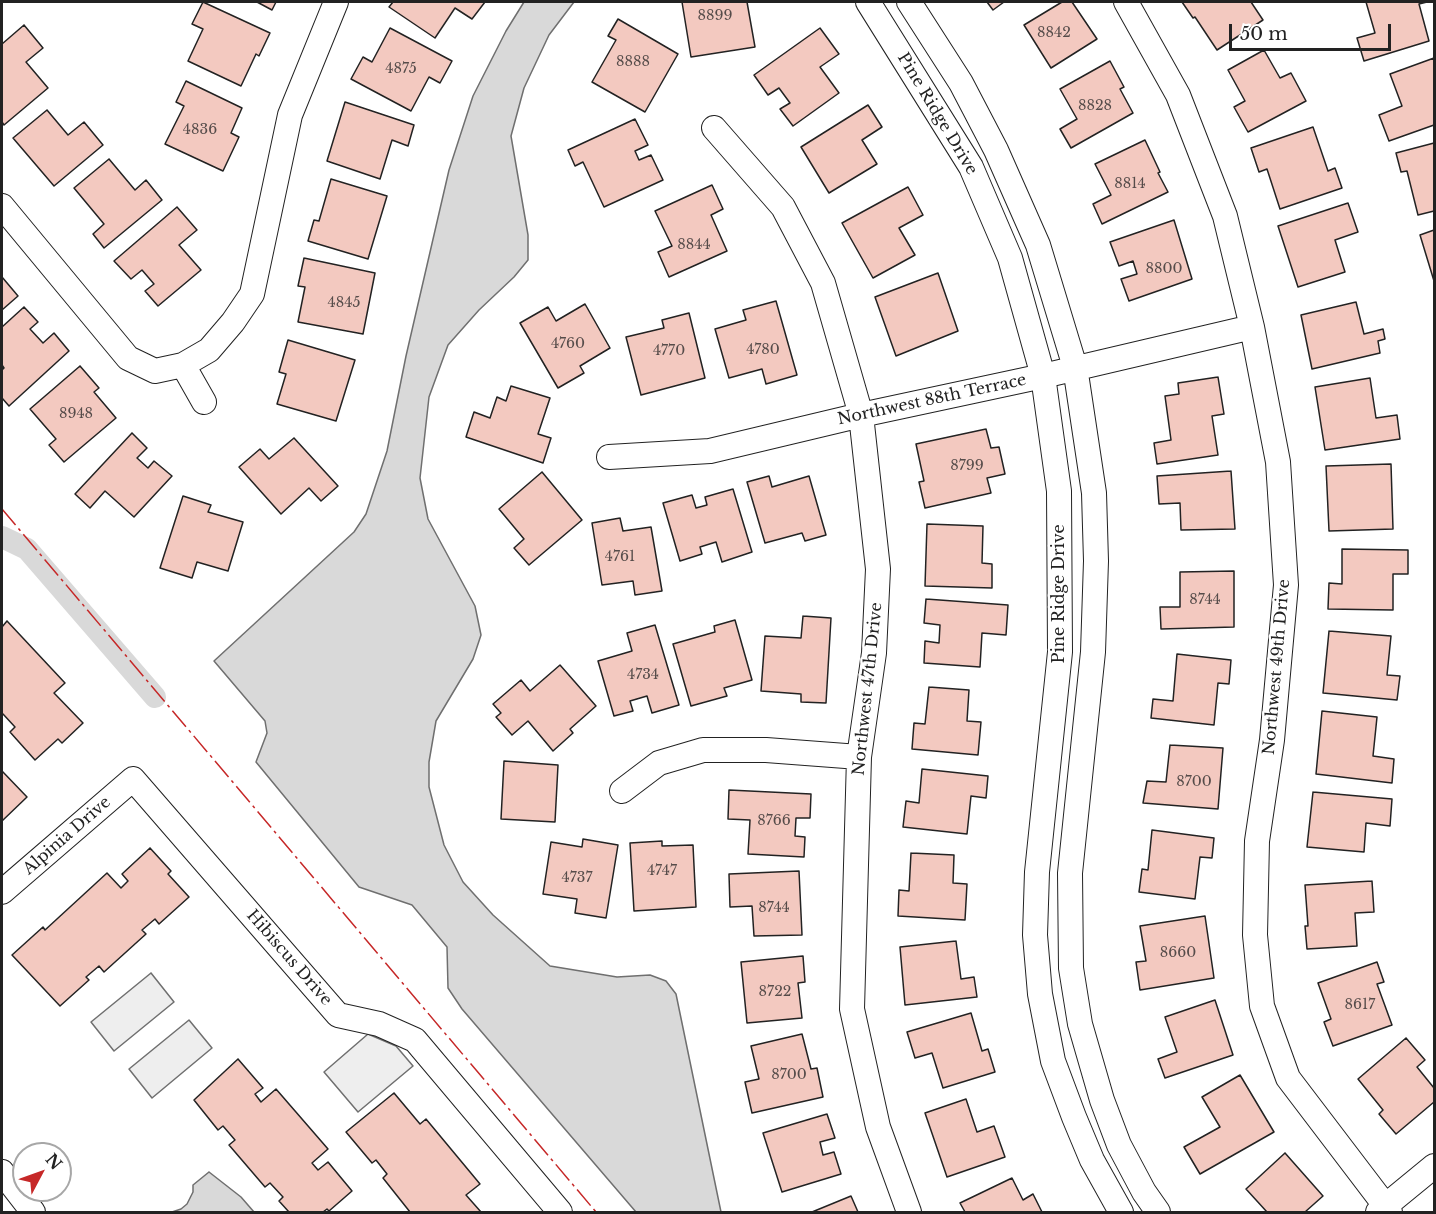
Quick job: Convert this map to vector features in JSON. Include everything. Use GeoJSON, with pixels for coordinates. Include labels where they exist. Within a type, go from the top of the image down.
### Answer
{"type":"FeatureCollection","features":[{"type":"Feature","properties":{"kind":"street"},"geometry":{"type":"LineString","coordinates":[[2,206],[128,358],[155,371],[183,366],[209,350],[233,322],[252,294],[290,115],[336,2]]}},
{"type":"Feature","properties":{"kind":"street","name":"Pine Ridge Drive"},"geometry":{"type":"LineString","coordinates":[[868,2],[971,167],[1010,258],[1043,376],[1059,491],[1060,652],[1037,872],[1035,935],[1040,994],[1053,1061],[1092,1160],[1121,1212]]}},
{"type":"Feature","properties":{"kind":"street","name":"Pine Ridge Drive"},"geometry":{"type":"LineString","coordinates":[[909,2],[961,83],[1000,160],[1038,245],[1075,367],[1094,493],[1096,561],[1093,652],[1070,873],[1071,968],[1080,1024],[1102,1100],[1119,1145],[1144,1192],[1158,1212]]}},
{"type":"Feature","properties":{"kind":"street","name":"Northwest 49th Drive"},"geometry":{"type":"LineString","coordinates":[[1126,2],[1178,95],[1225,216],[1252,327],[1278,462],[1286,585],[1272,740],[1257,841],[1255,935],[1262,1006],[1288,1078],[1384,1211]]}},
{"type":"Feature","properties":{"kind":"street","name":"Northwest 47th Drive"},"geometry":{"type":"LineString","coordinates":[[714,128],[783,207],[823,283],[861,415],[878,569],[874,652],[859,757],[852,1009],[878,1127],[909,1212]]}},
{"type":"Feature","properties":{"kind":"street","name":"Northwest 88th Terrace"},"geometry":{"type":"LineString","coordinates":[[609,457],[710,450],[1252,327]]}},
{"type":"Feature","properties":{"kind":"street"},"geometry":{"type":"LineString","coordinates":[[183,366],[204,402]]}},
{"type":"Feature","properties":{"kind":"street"},"geometry":{"type":"LineString","coordinates":[[622,791],[659,763],[703,750],[766,750],[859,757]]}},
{"type":"Feature","properties":{"kind":"street","name":"Alpinia Drive"},"geometry":{"type":"LineString","coordinates":[[2,892],[133,779]]}},
{"type":"Feature","properties":{"kind":"street","name":"Hibiscus Drive"},"geometry":{"type":"LineString","coordinates":[[133,779],[338,1015],[379,1024],[415,1040],[560,1212]]}},
{"type":"Feature","properties":{"kind":"street"},"geometry":{"type":"LineString","coordinates":[[1384,1211],[1434,1166]]}},
{"type":"Feature","properties":{"kind":"street"},"geometry":{"type":"LineString","coordinates":[[2,1172],[21,1208]]}},
{"type":"Feature","properties":{"kind":"shaded area"},"geometry":{"type":"Polygon","coordinates":[[[524,2],[574,2],[549,35],[524,88],[511,136],[528,235],[528,260],[448,345],[429,397],[420,478],[428,519],[475,606],[481,635],[473,659],[436,721],[429,762],[429,787],[444,845],[463,882],[493,915],[550,966],[617,977],[650,975],[666,981],[676,994],[721,1212],[636,1212],[462,1009],[448,988],[447,947],[412,905],[359,887],[256,762],[267,733],[265,721],[214,661],[354,532],[366,514],[387,451],[406,356],[449,170],[473,96],[506,31],[524,2]]]}},
{"type":"Feature","properties":{"kind":"shaded area"},"geometry":{"type":"Polygon","coordinates":[[[151,973],[174,1002],[114,1051],[91,1022],[151,973]]]}},
{"type":"Feature","properties":{"kind":"shaded area"},"geometry":{"type":"Polygon","coordinates":[[[189,1020],[212,1048],[152,1098],[129,1069],[189,1020]]]}},
{"type":"Feature","properties":{"kind":"shaded area"},"geometry":{"type":"Polygon","coordinates":[[[368,1034],[396,1046],[413,1066],[358,1112],[324,1072],[368,1034]]]}},
{"type":"Feature","properties":{"kind":"shaded area"},"geometry":{"type":"Polygon","coordinates":[[[209,1172],[241,1197],[254,1212],[172,1212],[187,1204],[193,1192],[193,1185],[209,1172]]]}},
{"type":"Feature","properties":{"kind":"building"},"geometry":{"type":"Polygon","coordinates":[[[203,2],[270,33],[259,56],[256,54],[241,86],[188,61],[203,29],[192,24],[203,2]]]}},
{"type":"Feature","properties":{"kind":"building"},"geometry":{"type":"Polygon","coordinates":[[[257,2],[276,2],[272,10],[257,2]]]}},
{"type":"Feature","properties":{"kind":"building"},"geometry":{"type":"Polygon","coordinates":[[[393,2],[485,2],[472,19],[455,8],[435,38],[389,7],[393,2]]]}},
{"type":"Feature","properties":{"kind":"building"},"geometry":{"type":"Polygon","coordinates":[[[682,2],[747,2],[755,47],[691,57],[682,2]]]}},
{"type":"Feature","properties":{"kind":"building"},"geometry":{"type":"Polygon","coordinates":[[[987,2],[1004,2],[993,10],[987,2]]]}},
{"type":"Feature","properties":{"kind":"building"},"geometry":{"type":"Polygon","coordinates":[[[1062,2],[1072,2],[1097,39],[1051,68],[1024,25],[1062,2]]]}},
{"type":"Feature","properties":{"kind":"building"},"geometry":{"type":"Polygon","coordinates":[[[1182,2],[1251,2],[1263,20],[1217,50],[1182,2]]]}},
{"type":"Feature","properties":{"kind":"building"},"geometry":{"type":"Polygon","coordinates":[[[1366,2],[1427,2],[1419,4],[1429,41],[1364,61],[1357,38],[1375,33],[1366,2]]]}},
{"type":"Feature","properties":{"kind":"building"},"geometry":{"type":"Polygon","coordinates":[[[618,19],[678,54],[645,112],[592,82],[616,40],[608,36],[618,19]]]}},
{"type":"Feature","properties":{"kind":"building"},"geometry":{"type":"Polygon","coordinates":[[[24,25],[43,48],[26,62],[48,88],[4,125],[2,122],[2,44],[24,25]]]}},
{"type":"Feature","properties":{"kind":"building"},"geometry":{"type":"Polygon","coordinates":[[[390,28],[452,61],[440,83],[429,77],[411,111],[351,79],[363,57],[372,62],[390,28]]]}},
{"type":"Feature","properties":{"kind":"building"},"geometry":{"type":"Polygon","coordinates":[[[820,28],[839,54],[820,67],[839,93],[793,126],[780,109],[790,103],[779,88],[768,95],[754,75],[820,28]]]}},
{"type":"Feature","properties":{"kind":"building"},"geometry":{"type":"Polygon","coordinates":[[[1264,50],[1280,78],[1291,73],[1306,101],[1248,132],[1234,107],[1245,101],[1228,70],[1264,50]]]}},
{"type":"Feature","properties":{"kind":"building"},"geometry":{"type":"Polygon","coordinates":[[[1434,58],[1434,125],[1389,141],[1379,115],[1402,106],[1390,74],[1434,58]]]}},
{"type":"Feature","properties":{"kind":"building"},"geometry":{"type":"Polygon","coordinates":[[[1110,61],[1124,87],[1120,89],[1133,113],[1071,148],[1060,129],[1077,119],[1060,89],[1110,61]]]}},
{"type":"Feature","properties":{"kind":"building"},"geometry":{"type":"Polygon","coordinates":[[[186,81],[242,108],[231,133],[239,137],[223,171],[165,144],[184,106],[176,102],[186,81]]]}},
{"type":"Feature","properties":{"kind":"building"},"geometry":{"type":"Polygon","coordinates":[[[345,102],[414,125],[408,146],[392,140],[380,179],[327,161],[345,102]]]}},
{"type":"Feature","properties":{"kind":"building"},"geometry":{"type":"Polygon","coordinates":[[[868,105],[882,127],[862,140],[877,164],[829,193],[801,147],[868,105]]]}},
{"type":"Feature","properties":{"kind":"building"},"geometry":{"type":"Polygon","coordinates":[[[47,110],[68,135],[84,122],[103,145],[54,186],[13,138],[47,110]]]}},
{"type":"Feature","properties":{"kind":"building"},"geometry":{"type":"Polygon","coordinates":[[[635,119],[648,145],[635,151],[639,160],[651,155],[663,180],[604,207],[583,162],[575,166],[568,150],[635,119]]]}},
{"type":"Feature","properties":{"kind":"building"},"geometry":{"type":"Polygon","coordinates":[[[1313,127],[1328,171],[1335,168],[1342,188],[1280,209],[1267,169],[1259,172],[1251,148],[1313,127]]]}},
{"type":"Feature","properties":{"kind":"building"},"geometry":{"type":"Polygon","coordinates":[[[1145,140],[1168,192],[1102,224],[1093,204],[1111,195],[1095,164],[1145,140]]]}},
{"type":"Feature","properties":{"kind":"building"},"geometry":{"type":"Polygon","coordinates":[[[1434,143],[1434,211],[1418,215],[1407,171],[1401,172],[1396,153],[1434,143]]]}},
{"type":"Feature","properties":{"kind":"building"},"geometry":{"type":"Polygon","coordinates":[[[109,159],[135,190],[146,180],[162,200],[104,248],[93,234],[104,224],[74,188],[109,159]]]}},
{"type":"Feature","properties":{"kind":"building"},"geometry":{"type":"Polygon","coordinates":[[[331,179],[387,196],[368,259],[308,241],[314,220],[319,221],[331,179]]]}},
{"type":"Feature","properties":{"kind":"building"},"geometry":{"type":"Polygon","coordinates":[[[712,185],[723,209],[711,215],[727,251],[669,277],[658,252],[672,246],[655,211],[712,185]]]}},
{"type":"Feature","properties":{"kind":"building"},"geometry":{"type":"Polygon","coordinates":[[[908,187],[923,215],[899,228],[915,255],[873,278],[842,223],[908,187]]]}},
{"type":"Feature","properties":{"kind":"building"},"geometry":{"type":"Polygon","coordinates":[[[1348,203],[1358,232],[1335,240],[1345,272],[1298,287],[1278,226],[1348,203]]]}},
{"type":"Feature","properties":{"kind":"building"},"geometry":{"type":"Polygon","coordinates":[[[177,207],[197,230],[179,245],[201,270],[158,306],[145,291],[154,284],[142,270],[131,279],[114,261],[177,207]]]}},
{"type":"Feature","properties":{"kind":"building"},"geometry":{"type":"Polygon","coordinates":[[[1174,220],[1192,279],[1129,301],[1121,279],[1137,274],[1133,261],[1119,266],[1110,242],[1174,220]]]}},
{"type":"Feature","properties":{"kind":"building"},"geometry":{"type":"Polygon","coordinates":[[[1434,230],[1434,281],[1420,235],[1434,230]]]}},
{"type":"Feature","properties":{"kind":"building"},"geometry":{"type":"Polygon","coordinates":[[[304,258],[375,273],[363,334],[298,322],[305,287],[298,286],[304,258]]]}},
{"type":"Feature","properties":{"kind":"building"},"geometry":{"type":"Polygon","coordinates":[[[938,273],[958,331],[896,356],[875,297],[938,273]]]}},
{"type":"Feature","properties":{"kind":"building"},"geometry":{"type":"Polygon","coordinates":[[[2,277],[18,296],[2,310],[2,277]]]}},
{"type":"Feature","properties":{"kind":"building"},"geometry":{"type":"Polygon","coordinates":[[[776,301],[797,375],[766,384],[762,369],[729,378],[715,329],[746,320],[743,310],[776,301]]]}},
{"type":"Feature","properties":{"kind":"building"},"geometry":{"type":"Polygon","coordinates":[[[1356,302],[1364,334],[1383,329],[1385,339],[1378,341],[1380,353],[1312,369],[1301,315],[1356,302]]]}},
{"type":"Feature","properties":{"kind":"building"},"geometry":{"type":"Polygon","coordinates":[[[585,304],[610,348],[580,366],[584,373],[558,388],[520,323],[548,307],[556,321],[585,304]]]}},
{"type":"Feature","properties":{"kind":"building"},"geometry":{"type":"Polygon","coordinates":[[[24,307],[38,322],[30,329],[43,343],[54,333],[69,351],[9,406],[2,398],[2,370],[4,368],[2,365],[2,327],[24,307]]]}},
{"type":"Feature","properties":{"kind":"building"},"geometry":{"type":"Polygon","coordinates":[[[689,313],[705,378],[641,395],[626,337],[664,328],[662,320],[689,313]]]}},
{"type":"Feature","properties":{"kind":"building"},"geometry":{"type":"Polygon","coordinates":[[[288,340],[355,360],[336,421],[277,404],[286,374],[279,372],[288,340]]]}},
{"type":"Feature","properties":{"kind":"building"},"geometry":{"type":"Polygon","coordinates":[[[80,366],[99,388],[94,392],[116,418],[64,462],[49,445],[56,439],[30,409],[80,366]]]}},
{"type":"Feature","properties":{"kind":"building"},"geometry":{"type":"Polygon","coordinates":[[[1218,377],[1224,414],[1212,416],[1218,455],[1157,464],[1154,443],[1171,440],[1165,396],[1179,394],[1178,383],[1218,377]]]}},
{"type":"Feature","properties":{"kind":"building"},"geometry":{"type":"Polygon","coordinates":[[[1370,378],[1376,418],[1397,415],[1400,439],[1325,450],[1315,387],[1370,378]]]}},
{"type":"Feature","properties":{"kind":"building"},"geometry":{"type":"Polygon","coordinates":[[[511,386],[550,398],[538,434],[551,438],[543,463],[466,437],[474,412],[490,418],[497,397],[506,401],[511,386]]]}},
{"type":"Feature","properties":{"kind":"building"},"geometry":{"type":"Polygon","coordinates":[[[986,429],[991,448],[999,447],[1005,474],[987,478],[991,493],[925,508],[919,482],[924,481],[916,444],[986,429]]]}},
{"type":"Feature","properties":{"kind":"building"},"geometry":{"type":"Polygon","coordinates":[[[132,433],[147,448],[137,458],[148,468],[154,461],[172,476],[134,517],[105,491],[90,508],[75,494],[132,433]]]}},
{"type":"Feature","properties":{"kind":"building"},"geometry":{"type":"Polygon","coordinates":[[[294,438],[338,486],[321,501],[309,488],[281,514],[239,467],[260,449],[269,459],[294,438]]]}},
{"type":"Feature","properties":{"kind":"building"},"geometry":{"type":"Polygon","coordinates":[[[1391,464],[1393,529],[1329,531],[1326,466],[1391,464]]]}},
{"type":"Feature","properties":{"kind":"building"},"geometry":{"type":"Polygon","coordinates":[[[1231,471],[1235,529],[1181,530],[1180,503],[1159,504],[1157,476],[1231,471]]]}},
{"type":"Feature","properties":{"kind":"building"},"geometry":{"type":"Polygon","coordinates":[[[542,472],[582,520],[529,565],[514,548],[524,539],[499,509],[542,472]]]}},
{"type":"Feature","properties":{"kind":"building"},"geometry":{"type":"Polygon","coordinates":[[[769,476],[772,487],[809,476],[826,535],[805,541],[802,533],[765,543],[747,482],[769,476]]]}},
{"type":"Feature","properties":{"kind":"building"},"geometry":{"type":"Polygon","coordinates":[[[733,489],[752,552],[722,562],[716,542],[700,547],[702,554],[680,561],[663,503],[692,495],[696,508],[707,505],[705,497],[733,489]]]}},
{"type":"Feature","properties":{"kind":"building"},"geometry":{"type":"Polygon","coordinates":[[[183,496],[211,505],[208,512],[243,522],[228,571],[197,562],[192,578],[160,568],[183,496]]]}},
{"type":"Feature","properties":{"kind":"building"},"geometry":{"type":"Polygon","coordinates":[[[620,518],[623,531],[651,527],[662,591],[635,595],[633,581],[602,585],[592,523],[620,518]]]}},
{"type":"Feature","properties":{"kind":"building"},"geometry":{"type":"Polygon","coordinates":[[[927,524],[983,526],[982,563],[992,564],[992,588],[925,586],[927,524]]]}},
{"type":"Feature","properties":{"kind":"building"},"geometry":{"type":"Polygon","coordinates":[[[1342,549],[1408,550],[1408,574],[1393,574],[1393,610],[1328,609],[1329,583],[1342,584],[1342,549]]]}},
{"type":"Feature","properties":{"kind":"building"},"geometry":{"type":"Polygon","coordinates":[[[1234,571],[1234,627],[1161,629],[1160,607],[1180,607],[1180,572],[1234,571]]]}},
{"type":"Feature","properties":{"kind":"building"},"geometry":{"type":"Polygon","coordinates":[[[926,599],[1008,605],[1006,635],[982,633],[980,667],[924,663],[925,641],[939,643],[940,625],[924,623],[926,599]]]}},
{"type":"Feature","properties":{"kind":"building"},"geometry":{"type":"Polygon","coordinates":[[[803,616],[831,618],[826,703],[801,702],[801,694],[761,691],[765,636],[801,638],[803,616]]]}},
{"type":"Feature","properties":{"kind":"building"},"geometry":{"type":"Polygon","coordinates":[[[735,620],[752,680],[724,688],[727,696],[691,706],[673,644],[715,632],[714,626],[735,620]]]}},
{"type":"Feature","properties":{"kind":"building"},"geometry":{"type":"Polygon","coordinates":[[[7,621],[65,683],[54,693],[83,723],[62,743],[58,739],[35,760],[10,732],[15,727],[2,715],[2,627],[7,621]]]}},
{"type":"Feature","properties":{"kind":"building"},"geometry":{"type":"Polygon","coordinates":[[[655,625],[679,705],[652,713],[647,696],[630,701],[633,711],[614,716],[598,661],[632,651],[627,633],[655,625]]]}},
{"type":"Feature","properties":{"kind":"building"},"geometry":{"type":"Polygon","coordinates":[[[1329,631],[1391,636],[1387,675],[1400,676],[1397,700],[1323,693],[1329,631]]]}},
{"type":"Feature","properties":{"kind":"building"},"geometry":{"type":"Polygon","coordinates":[[[1177,654],[1231,660],[1229,684],[1218,683],[1214,725],[1151,718],[1153,699],[1173,701],[1177,654]]]}},
{"type":"Feature","properties":{"kind":"building"},"geometry":{"type":"Polygon","coordinates":[[[560,665],[596,706],[570,729],[573,733],[553,751],[528,721],[512,735],[496,717],[501,713],[493,704],[521,680],[530,691],[560,665]]]}},
{"type":"Feature","properties":{"kind":"building"},"geometry":{"type":"Polygon","coordinates":[[[929,687],[969,690],[967,721],[981,722],[978,755],[912,749],[914,723],[925,724],[929,687]]]}},
{"type":"Feature","properties":{"kind":"building"},"geometry":{"type":"Polygon","coordinates":[[[1322,711],[1377,717],[1373,756],[1394,759],[1392,783],[1316,774],[1322,711]]]}},
{"type":"Feature","properties":{"kind":"building"},"geometry":{"type":"Polygon","coordinates":[[[1170,745],[1223,748],[1218,809],[1143,803],[1147,781],[1166,782],[1170,745]]]}},
{"type":"Feature","properties":{"kind":"building"},"geometry":{"type":"Polygon","coordinates":[[[504,761],[558,765],[555,822],[501,819],[504,761]]]}},
{"type":"Feature","properties":{"kind":"building"},"geometry":{"type":"Polygon","coordinates":[[[922,769],[988,776],[986,798],[971,796],[967,834],[903,827],[906,801],[919,803],[922,769]]]}},
{"type":"Feature","properties":{"kind":"building"},"geometry":{"type":"Polygon","coordinates":[[[2,771],[27,797],[2,821],[2,771]]]}},
{"type":"Feature","properties":{"kind":"building"},"geometry":{"type":"Polygon","coordinates":[[[729,790],[811,794],[810,818],[796,818],[795,836],[805,837],[804,857],[748,854],[750,820],[728,819],[729,790]]]}},
{"type":"Feature","properties":{"kind":"building"},"geometry":{"type":"Polygon","coordinates":[[[1313,792],[1392,799],[1390,826],[1366,823],[1364,852],[1307,847],[1313,792]]]}},
{"type":"Feature","properties":{"kind":"building"},"geometry":{"type":"Polygon","coordinates":[[[1152,830],[1214,838],[1212,858],[1200,857],[1195,899],[1139,892],[1142,869],[1148,870],[1152,830]]]}},
{"type":"Feature","properties":{"kind":"building"},"geometry":{"type":"Polygon","coordinates":[[[583,839],[618,845],[606,918],[575,913],[577,899],[543,894],[551,842],[582,847],[583,839]]]}},
{"type":"Feature","properties":{"kind":"building"},"geometry":{"type":"Polygon","coordinates":[[[662,841],[662,846],[693,845],[696,907],[634,911],[630,843],[662,841]]]}},
{"type":"Feature","properties":{"kind":"building"},"geometry":{"type":"Polygon","coordinates":[[[150,848],[171,871],[168,874],[189,897],[159,924],[155,919],[142,930],[146,934],[104,972],[99,966],[86,977],[89,980],[60,1006],[12,955],[43,927],[45,930],[107,873],[121,888],[128,881],[122,874],[150,848]]]}},
{"type":"Feature","properties":{"kind":"building"},"geometry":{"type":"Polygon","coordinates":[[[911,853],[954,855],[953,883],[967,884],[965,920],[898,916],[899,890],[909,891],[911,853]]]}},
{"type":"Feature","properties":{"kind":"building"},"geometry":{"type":"Polygon","coordinates":[[[799,871],[802,935],[754,936],[752,906],[730,907],[729,874],[799,871]]]}},
{"type":"Feature","properties":{"kind":"building"},"geometry":{"type":"Polygon","coordinates":[[[1372,881],[1374,912],[1355,913],[1357,946],[1307,949],[1305,885],[1372,881]]]}},
{"type":"Feature","properties":{"kind":"building"},"geometry":{"type":"Polygon","coordinates":[[[1205,916],[1214,978],[1140,990],[1136,962],[1146,961],[1140,926],[1205,916]]]}},
{"type":"Feature","properties":{"kind":"building"},"geometry":{"type":"Polygon","coordinates":[[[956,941],[961,979],[974,977],[977,997],[905,1005],[900,947],[956,941]]]}},
{"type":"Feature","properties":{"kind":"building"},"geometry":{"type":"Polygon","coordinates":[[[803,956],[805,982],[798,983],[802,1018],[747,1023],[741,962],[803,956]]]}},
{"type":"Feature","properties":{"kind":"building"},"geometry":{"type":"Polygon","coordinates":[[[1377,962],[1384,982],[1377,984],[1392,1025],[1333,1046],[1324,1022],[1331,1019],[1318,983],[1377,962]]]}},
{"type":"Feature","properties":{"kind":"building"},"geometry":{"type":"Polygon","coordinates":[[[1215,1000],[1233,1055],[1165,1078],[1158,1059],[1177,1052],[1165,1017],[1215,1000]]]}},
{"type":"Feature","properties":{"kind":"building"},"geometry":{"type":"Polygon","coordinates":[[[971,1013],[982,1051],[988,1049],[995,1072],[943,1088],[932,1053],[915,1058],[907,1032],[971,1013]]]}},
{"type":"Feature","properties":{"kind":"building"},"geometry":{"type":"Polygon","coordinates":[[[802,1034],[811,1069],[817,1068],[823,1097],[752,1113],[745,1082],[759,1079],[751,1046],[802,1034]]]}},
{"type":"Feature","properties":{"kind":"building"},"geometry":{"type":"Polygon","coordinates":[[[1406,1038],[1425,1060],[1417,1067],[1434,1088],[1434,1102],[1396,1134],[1379,1114],[1383,1110],[1358,1079],[1406,1038]]]}},
{"type":"Feature","properties":{"kind":"building"},"geometry":{"type":"Polygon","coordinates":[[[238,1059],[263,1088],[255,1094],[261,1102],[276,1089],[328,1149],[312,1163],[318,1170],[328,1162],[352,1191],[329,1211],[327,1209],[323,1212],[289,1212],[279,1201],[283,1197],[270,1183],[265,1187],[229,1145],[235,1140],[223,1126],[218,1130],[194,1100],[238,1059]]]}},
{"type":"Feature","properties":{"kind":"building"},"geometry":{"type":"Polygon","coordinates":[[[1240,1075],[1274,1132],[1200,1174],[1184,1147],[1220,1127],[1202,1097],[1240,1075]]]}},
{"type":"Feature","properties":{"kind":"building"},"geometry":{"type":"Polygon","coordinates":[[[394,1093],[420,1124],[426,1119],[480,1184],[466,1195],[481,1212],[410,1212],[383,1178],[387,1174],[376,1160],[372,1163],[346,1132],[394,1093]]]}},
{"type":"Feature","properties":{"kind":"building"},"geometry":{"type":"Polygon","coordinates":[[[966,1099],[977,1132],[994,1126],[1005,1157],[947,1177],[925,1113],[966,1099]]]}},
{"type":"Feature","properties":{"kind":"building"},"geometry":{"type":"Polygon","coordinates":[[[827,1114],[835,1138],[820,1142],[823,1155],[834,1152],[841,1174],[782,1192],[763,1133],[827,1114]]]}},
{"type":"Feature","properties":{"kind":"building"},"geometry":{"type":"Polygon","coordinates":[[[1285,1153],[1323,1196],[1305,1212],[1267,1212],[1246,1189],[1285,1153]]]}},
{"type":"Feature","properties":{"kind":"building"},"geometry":{"type":"Polygon","coordinates":[[[1012,1178],[1023,1200],[1033,1194],[1042,1212],[965,1212],[960,1203],[1012,1178]]]}},
{"type":"Feature","properties":{"kind":"building"},"geometry":{"type":"Polygon","coordinates":[[[851,1196],[858,1212],[812,1212],[851,1196]]]}},
{"type":"Feature","properties":{"kind":"waterway"},"geometry":{"type":"LineString","coordinates":[[2,537],[27,549],[155,697]]}},
{"type":"Feature","properties":{"kind":"power"},"geometry":{"type":"LineString","coordinates":[[2,509],[596,1212]]}}]}
